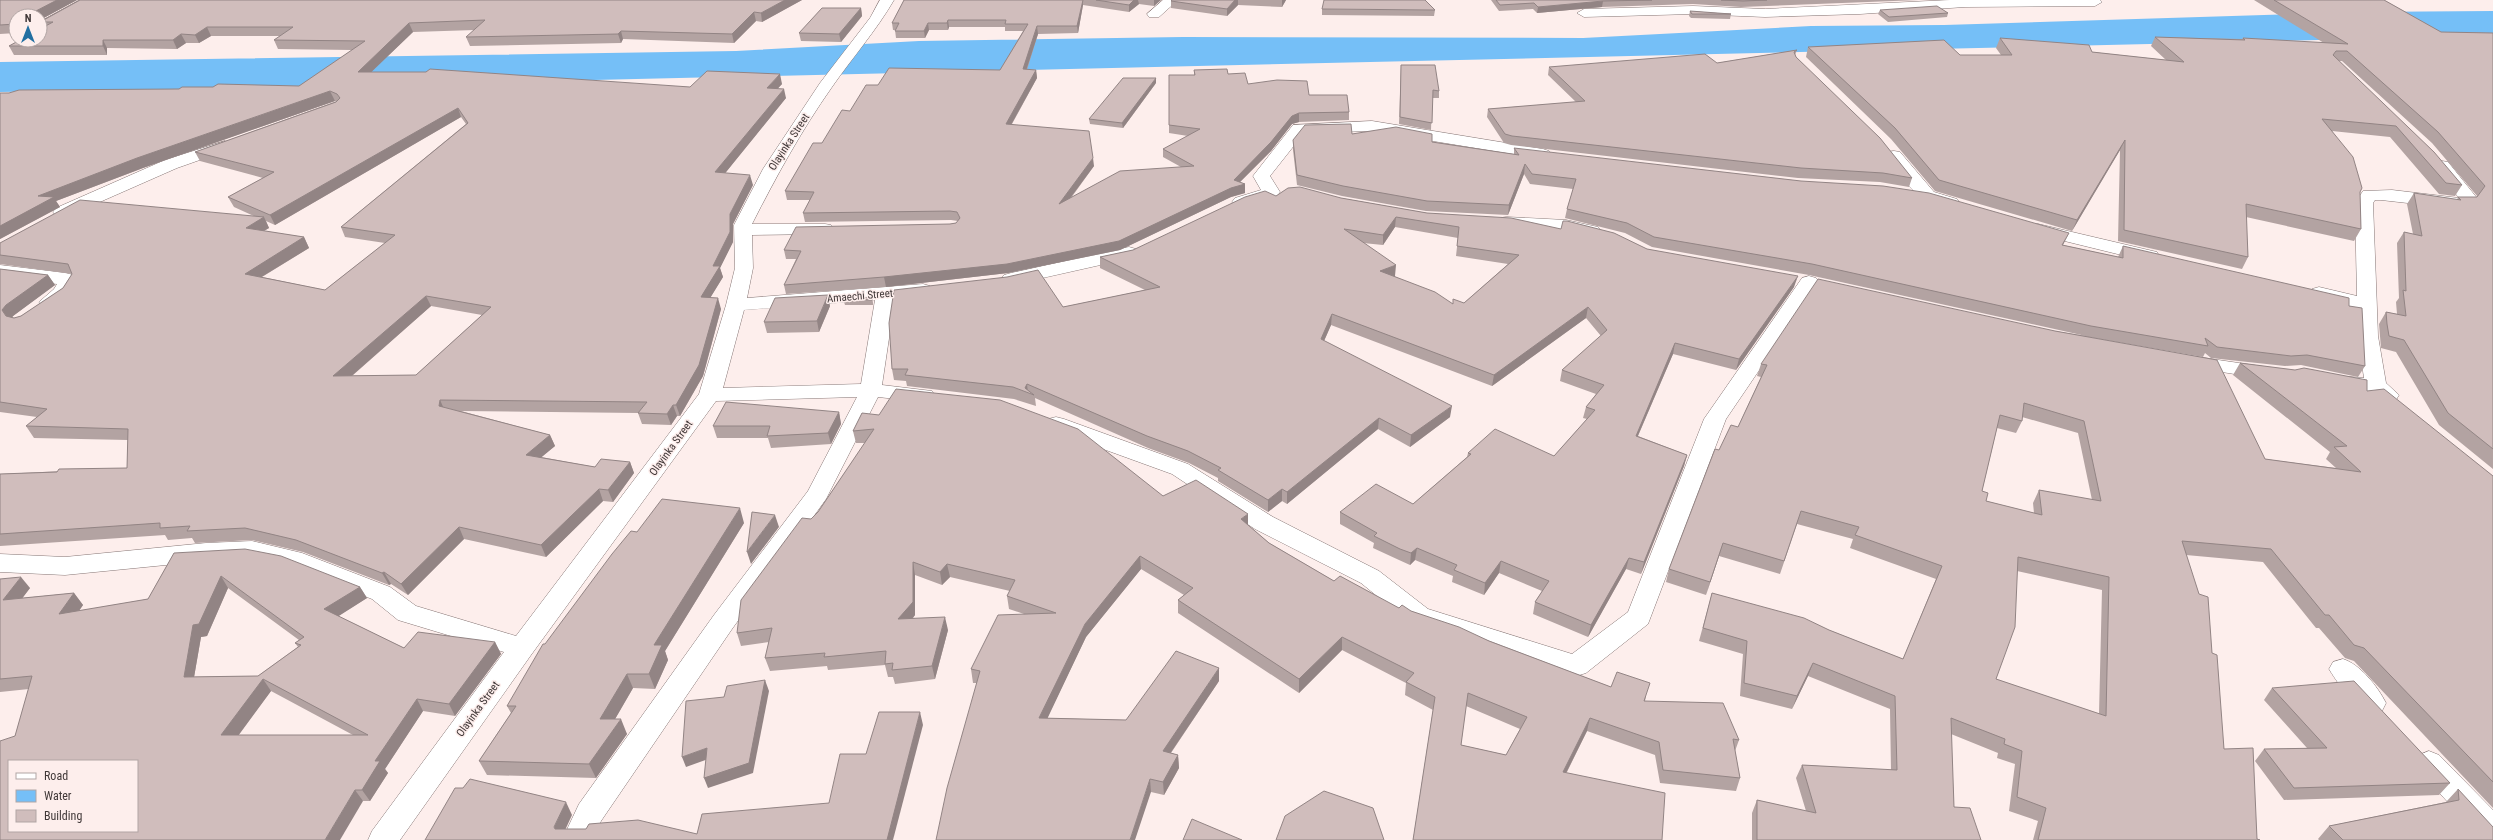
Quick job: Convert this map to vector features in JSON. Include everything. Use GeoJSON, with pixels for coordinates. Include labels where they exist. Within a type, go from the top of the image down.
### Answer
{"type":"FeatureCollection","features":[{"type":"Feature","properties":{"kind":"street"},"geometry":{"type":"LineString","coordinates":[[48,24],[90,0]]}},
{"type":"Feature","properties":{"kind":"street","name":"Olayinka Street"},"geometry":{"type":"LineString","coordinates":[[383,840],[522,648],[710,395],[736,305],[744,268],[744,228],[771,170],[825,86],[876,19],[887,0]]}},
{"type":"Feature","properties":{"kind":"street"},"geometry":{"type":"LineString","coordinates":[[1154,14],[1171,0]]}},
{"type":"Feature","properties":{"kind":"street"},"geometry":{"type":"LineString","coordinates":[[1754,0],[1765,13]]}},
{"type":"Feature","properties":{"kind":"street"},"geometry":{"type":"LineString","coordinates":[[1584,13],[1693,10],[1765,13],[1860,10],[1965,3],[2094,2]]}},
{"type":"Feature","properties":{"kind":"street"},"geometry":{"type":"LineString","coordinates":[[1225,209],[1279,192],[1261,176],[1299,128],[1372,126],[1511,151],[1557,156]]}},
{"type":"Feature","properties":{"kind":"street"},"geometry":{"type":"LineString","coordinates":[[48,221],[170,164],[242,141]]}},
{"type":"Feature","properties":{"kind":"street"},"geometry":{"type":"LineString","coordinates":[[1884,143],[1928,196]]}},
{"type":"Feature","properties":{"kind":"street"},"geometry":{"type":"LineString","coordinates":[[2376,386],[2368,336],[2364,202],[2369,195],[2383,194],[2444,204],[2464,203],[2468,198],[2459,184],[2430,153]]}},
{"type":"Feature","properties":{"kind":"street"},"geometry":{"type":"LineString","coordinates":[[1907,193],[1928,196],[1966,208]]}},
{"type":"Feature","properties":{"kind":"street"},"geometry":{"type":"LineString","coordinates":[[1488,220],[1566,225],[1612,236]]}},
{"type":"Feature","properties":{"kind":"street"},"geometry":{"type":"LineString","coordinates":[[2018,223],[2056,235],[2164,259]]}},
{"type":"Feature","properties":{"kind":"street"},"geometry":{"type":"LineString","coordinates":[[744,228],[840,228]]}},
{"type":"Feature","properties":{"kind":"street"},"geometry":{"type":"LineString","coordinates":[[993,281],[1126,254],[1148,244]]}},
{"type":"Feature","properties":{"kind":"street"},"geometry":{"type":"LineString","coordinates":[[0,271],[66,279],[68,284],[62,293],[32,313]]}},
{"type":"Feature","properties":{"kind":"street"},"geometry":{"type":"LineString","coordinates":[[1036,416],[1180,469],[1264,523],[1370,577],[1419,616],[1576,666],[1639,617],[1715,419],[1816,284],[1786,278]]}},
{"type":"Feature","properties":{"kind":"street","name":"Amaechi Street"},"geometry":{"type":"LineString","coordinates":[[736,305],[886,294],[939,288]]}},
{"type":"Feature","properties":{"kind":"street"},"geometry":{"type":"LineString","coordinates":[[2304,290],[2366,304]]}},
{"type":"Feature","properties":{"kind":"street"},"geometry":{"type":"LineString","coordinates":[[578,840],[594,807],[723,622],[818,494],[871,390],[886,294]]}},
{"type":"Feature","properties":{"kind":"street"},"geometry":{"type":"LineString","coordinates":[[2171,359],[2281,374]]}},
{"type":"Feature","properties":{"kind":"street"},"geometry":{"type":"LineString","coordinates":[[2317,377],[2348,384],[2376,386],[2400,405]]}},
{"type":"Feature","properties":{"kind":"street"},"geometry":{"type":"LineString","coordinates":[[710,395],[794,394],[871,390],[946,398]]}},
{"type":"Feature","properties":{"kind":"street"},"geometry":{"type":"LineString","coordinates":[[0,563],[65,566],[206,552],[252,550],[293,559],[381,593],[407,613],[522,648]]}},
{"type":"Feature","properties":{"kind":"street"},"geometry":{"type":"LineString","coordinates":[[2343,669],[2391,723]]}},
{"type":"Feature","properties":{"kind":"street"},"geometry":{"type":"LineString","coordinates":[[2413,746],[2493,830]]}},
{"type":"Feature","properties":{"kind":"water"},"geometry":{"type":"Polygon","coordinates":[[[2493,11],[2493,36],[251,88],[0,92],[0,62],[736,51],[919,41],[1183,37],[1583,38],[1811,26],[1944,25],[2356,12],[2493,11]]]}},
{"type":"Feature","properties":{"kind":"building"},"geometry":{"type":"Polygon","coordinates":[[[0,0],[57,0],[42,8],[8,8],[8,24],[0,25],[0,0]]]}},
{"type":"Feature","properties":{"kind":"building"},"geometry":{"type":"Polygon","coordinates":[[[80,0],[785,0],[761,13],[754,12],[732,34],[621,31],[618,34],[466,37],[485,20],[409,23],[358,72],[426,72],[430,69],[690,87],[707,71],[780,74],[767,88],[784,89],[715,172],[750,175],[730,214],[730,232],[713,266],[720,266],[701,297],[718,298],[699,365],[676,405],[673,405],[667,414],[638,413],[647,402],[440,400],[439,406],[550,435],[526,455],[595,467],[601,459],[630,462],[608,490],[599,489],[541,545],[459,527],[401,584],[384,572],[382,573],[296,540],[245,528],[187,531],[190,526],[160,528],[160,523],[0,534],[0,474],[57,472],[59,469],[127,468],[128,429],[26,426],[47,409],[0,402],[0,269],[48,275],[6,305],[2,310],[6,316],[14,318],[21,316],[63,288],[72,274],[68,264],[0,255],[0,243],[80,200],[264,217],[246,228],[304,237],[245,274],[325,290],[395,235],[341,227],[468,123],[458,108],[270,215],[228,197],[274,172],[195,152],[336,102],[340,98],[337,94],[330,91],[137,158],[38,196],[54,197],[0,226],[0,93],[9,93],[19,90],[179,89],[182,87],[213,87],[218,84],[299,86],[365,41],[274,40],[293,27],[207,27],[195,35],[181,34],[173,40],[103,40],[103,46],[48,46],[48,25],[53,22],[48,22],[48,18],[80,0]],[[426,296],[333,376],[416,375],[491,307],[426,296]]]}},
{"type":"Feature","properties":{"kind":"building"},"geometry":{"type":"Polygon","coordinates":[[[904,0],[1083,0],[1077,26],[1037,26],[1023,69],[1036,70],[1006,124],[1089,131],[1093,158],[1059,204],[1120,171],[1194,166],[1163,149],[1200,129],[1169,125],[1169,75],[1195,75],[1194,70],[1227,69],[1228,74],[1245,73],[1248,84],[1277,80],[1307,81],[1309,95],[1347,95],[1349,112],[1299,113],[1292,116],[1271,142],[1234,180],[1245,184],[1231,188],[1119,241],[1007,264],[884,277],[784,285],[801,251],[784,250],[796,227],[950,224],[956,223],[960,218],[957,212],[950,211],[803,213],[814,192],[785,191],[813,143],[822,143],[842,110],[850,111],[866,85],[878,85],[889,68],[1000,70],[1028,24],[1005,24],[1006,20],[948,20],[947,23],[928,23],[924,31],[895,31],[899,23],[892,23],[904,0]]]}},
{"type":"Feature","properties":{"kind":"building"},"geometry":{"type":"Polygon","coordinates":[[[1096,0],[1134,0],[1129,5],[1096,0]]]}},
{"type":"Feature","properties":{"kind":"building"},"geometry":{"type":"Polygon","coordinates":[[[1235,0],[1227,9],[1171,1],[1235,0]]]}},
{"type":"Feature","properties":{"kind":"building"},"geometry":{"type":"Polygon","coordinates":[[[1324,0],[1425,0],[1435,10],[1322,9],[1324,0]]]}},
{"type":"Feature","properties":{"kind":"building"},"geometry":{"type":"Polygon","coordinates":[[[1496,0],[1652,0],[1603,1],[1538,7],[1534,3],[1500,5],[1496,0]]]}},
{"type":"Feature","properties":{"kind":"building"},"geometry":{"type":"Polygon","coordinates":[[[1721,0],[1767,0],[1743,1],[1721,0]]]}},
{"type":"Feature","properties":{"kind":"building"},"geometry":{"type":"Polygon","coordinates":[[[2274,0],[2384,0],[2441,32],[2493,33],[2493,449],[2448,413],[2404,340],[2389,336],[2386,312],[2406,316],[2403,290],[2406,291],[2404,232],[2422,236],[2414,193],[2461,200],[2458,197],[2477,197],[2485,186],[2438,132],[2347,51],[2336,51],[2333,55],[2434,152],[2462,185],[2446,183],[2396,126],[2322,119],[2353,157],[2362,188],[2360,192],[2361,229],[2246,204],[2248,257],[2124,230],[2125,140],[2077,220],[1939,180],[1895,128],[1808,47],[1944,40],[1960,55],[2012,55],[2000,38],[2089,45],[2092,52],[2184,62],[2155,37],[2245,40],[2243,38],[2348,44],[2274,0]]]}},
{"type":"Feature","properties":{"kind":"building"},"geometry":{"type":"Polygon","coordinates":[[[1937,6],[1948,13],[1889,17],[1880,10],[1937,6]]]}},
{"type":"Feature","properties":{"kind":"building"},"geometry":{"type":"Polygon","coordinates":[[[822,8],[861,8],[839,34],[799,33],[822,8]]]}},
{"type":"Feature","properties":{"kind":"building"},"geometry":{"type":"Polygon","coordinates":[[[1690,11],[1731,14],[1692,14],[1690,11]]]}},
{"type":"Feature","properties":{"kind":"building"},"geometry":{"type":"Polygon","coordinates":[[[1797,50],[1794,52],[1796,57],[1880,138],[1912,178],[1883,173],[1801,168],[1512,136],[1505,134],[1488,109],[1585,101],[1549,67],[1705,54],[1717,63],[1797,50]]]}},
{"type":"Feature","properties":{"kind":"building"},"geometry":{"type":"Polygon","coordinates":[[[1401,65],[1435,65],[1439,91],[1433,90],[1432,123],[1400,117],[1401,65]]]}},
{"type":"Feature","properties":{"kind":"building"},"geometry":{"type":"Polygon","coordinates":[[[1123,78],[1156,78],[1122,123],[1089,119],[1123,78]]]}},
{"type":"Feature","properties":{"kind":"building"},"geometry":{"type":"Polygon","coordinates":[[[1351,124],[1352,134],[1396,127],[1432,134],[1432,142],[1519,155],[1514,148],[1801,181],[1883,186],[1929,193],[2069,233],[2062,245],[2123,258],[2123,246],[2349,298],[2349,306],[2362,308],[2365,366],[2307,355],[2291,356],[2217,347],[2205,338],[2208,346],[2091,326],[1812,264],[1654,237],[1627,223],[1567,209],[1576,179],[1532,174],[1525,164],[1509,205],[1427,201],[1343,186],[1297,175],[1293,140],[1305,125],[1351,124]]]}},
{"type":"Feature","properties":{"kind":"building"},"geometry":{"type":"Polygon","coordinates":[[[1300,187],[1341,198],[1427,213],[1511,218],[1561,229],[1563,221],[1567,221],[1614,233],[1647,249],[1798,276],[1739,359],[1675,343],[1636,436],[1687,455],[1644,562],[1629,558],[1591,625],[1535,602],[1549,581],[1501,561],[1485,583],[1454,570],[1457,565],[1417,548],[1411,553],[1400,549],[1374,536],[1377,533],[1340,512],[1376,484],[1413,504],[1471,454],[1468,453],[1495,429],[1554,456],[1595,410],[1586,407],[1604,385],[1562,370],[1607,330],[1588,307],[1494,375],[1332,314],[1321,339],[1452,406],[1411,435],[1379,418],[1287,492],[1282,489],[1268,500],[1218,470],[1221,468],[1188,451],[1147,436],[1027,384],[1025,388],[1034,395],[1013,387],[905,375],[908,369],[892,369],[889,323],[894,290],[1007,277],[1038,270],[1063,307],[1160,287],[1100,257],[1133,250],[1245,197],[1265,191],[1276,196],[1288,188],[1300,187]],[[1396,217],[1383,235],[1344,229],[1396,265],[1380,271],[1435,292],[1453,304],[1453,299],[1464,303],[1519,255],[1457,246],[1459,227],[1396,217]]]}},
{"type":"Feature","properties":{"kind":"building"},"geometry":{"type":"Polygon","coordinates":[[[1818,279],[2055,331],[2217,360],[2265,459],[2361,472],[2334,447],[2347,446],[2240,363],[2295,370],[2304,368],[2367,380],[2367,391],[2384,389],[2493,476],[2493,782],[2364,648],[2354,645],[2329,615],[2325,615],[2271,549],[2182,541],[2199,594],[2208,597],[2212,653],[2217,655],[2224,749],[2253,748],[2257,839],[2260,840],[2038,840],[2046,808],[2017,797],[2022,751],[2004,744],[2005,739],[1951,718],[1954,807],[1970,808],[1981,840],[1757,840],[1757,800],[1816,813],[1802,765],[1897,770],[1895,696],[1813,663],[1797,696],[1744,683],[1747,641],[1703,628],[1712,593],[1804,618],[1829,630],[1903,659],[1942,566],[1855,535],[1859,527],[1801,511],[1784,561],[1723,543],[1710,582],[1669,569],[1715,449],[1719,450],[1731,425],[1738,427],[1767,365],[1761,364],[1818,279]],[[2024,403],[2022,421],[2000,415],[1982,491],[1988,493],[1986,501],[2042,515],[2039,490],[2101,501],[2084,421],[2024,403]],[[2018,557],[2015,627],[1996,679],[2106,716],[2109,577],[2018,557]]]}},
{"type":"Feature","properties":{"kind":"building"},"geometry":{"type":"Polygon","coordinates":[[[828,295],[817,321],[764,322],[775,298],[828,295]]]}},
{"type":"Feature","properties":{"kind":"building"},"geometry":{"type":"Polygon","coordinates":[[[872,297],[872,300],[843,299],[872,297]]]}},
{"type":"Feature","properties":{"kind":"building"},"geometry":{"type":"Polygon","coordinates":[[[896,389],[1000,400],[1078,429],[1163,496],[1196,480],[1248,514],[1241,519],[1269,543],[1334,581],[1340,576],[1399,608],[1402,605],[1411,611],[1459,627],[1489,641],[1611,687],[1617,672],[1650,683],[1644,701],[1723,703],[1739,740],[1733,739],[1740,778],[1663,770],[1659,742],[1590,718],[1563,772],[1665,793],[1662,840],[1413,840],[1435,697],[1406,682],[1414,673],[1342,637],[1299,679],[1178,600],[1193,588],[1140,556],[1085,624],[1039,718],[1126,720],[1176,651],[1219,668],[1163,751],[1178,755],[1163,782],[1150,779],[1130,840],[936,840],[947,788],[980,671],[971,669],[998,615],[1056,613],[1007,596],[1015,580],[947,564],[940,572],[913,562],[913,602],[898,619],[945,617],[932,666],[892,670],[893,663],[885,664],[886,651],[824,657],[825,653],[765,658],[772,628],[737,633],[741,600],[802,518],[811,519],[818,512],[874,429],[853,431],[862,413],[879,415],[896,389]],[[1468,693],[1461,745],[1506,755],[1527,717],[1468,693]]]}},
{"type":"Feature","properties":{"kind":"building"},"geometry":{"type":"Polygon","coordinates":[[[726,402],[839,412],[828,433],[767,436],[770,426],[713,426],[726,402]]]}},
{"type":"Feature","properties":{"kind":"building"},"geometry":{"type":"Polygon","coordinates":[[[662,499],[740,508],[654,645],[662,645],[649,674],[627,674],[600,719],[621,719],[589,764],[479,761],[516,706],[507,706],[543,644],[545,644],[612,554],[631,531],[637,532],[662,499]]]}},
{"type":"Feature","properties":{"kind":"building"},"geometry":{"type":"Polygon","coordinates":[[[752,512],[775,515],[747,552],[752,512]]]}},
{"type":"Feature","properties":{"kind":"building"},"geometry":{"type":"Polygon","coordinates":[[[245,549],[281,556],[360,587],[324,609],[404,648],[418,632],[495,642],[449,704],[417,699],[375,761],[380,761],[362,790],[355,790],[325,840],[0,840],[0,741],[15,736],[32,676],[0,679],[0,579],[21,577],[3,600],[74,593],[59,614],[148,599],[174,553],[245,549]],[[221,576],[199,624],[193,625],[184,677],[258,676],[301,645],[295,643],[304,637],[221,576]],[[263,679],[221,735],[368,735],[263,679]]]}},
{"type":"Feature","properties":{"kind":"building"},"geometry":{"type":"Polygon","coordinates":[[[765,680],[749,763],[704,778],[707,748],[682,757],[686,701],[724,697],[727,686],[765,680]]]}},
{"type":"Feature","properties":{"kind":"building"},"geometry":{"type":"Polygon","coordinates":[[[2354,681],[2450,783],[2294,788],[2264,749],[2327,748],[2272,688],[2354,681]]]}},
{"type":"Feature","properties":{"kind":"building"},"geometry":{"type":"Polygon","coordinates":[[[879,712],[920,712],[887,840],[425,840],[455,788],[463,788],[470,779],[566,802],[554,827],[555,829],[586,829],[589,824],[638,820],[697,834],[702,814],[829,803],[840,754],[866,754],[879,712]]]}},
{"type":"Feature","properties":{"kind":"building"},"geometry":{"type":"Polygon","coordinates":[[[2458,789],[2493,827],[2493,840],[2343,840],[2329,826],[2459,800],[2458,789]]]}},
{"type":"Feature","properties":{"kind":"building"},"geometry":{"type":"Polygon","coordinates":[[[1324,791],[1373,808],[1384,840],[1276,840],[1285,816],[1324,791]]]}},
{"type":"Feature","properties":{"kind":"building"},"geometry":{"type":"Polygon","coordinates":[[[1192,819],[1242,840],[1183,840],[1192,819]]]}}]}
